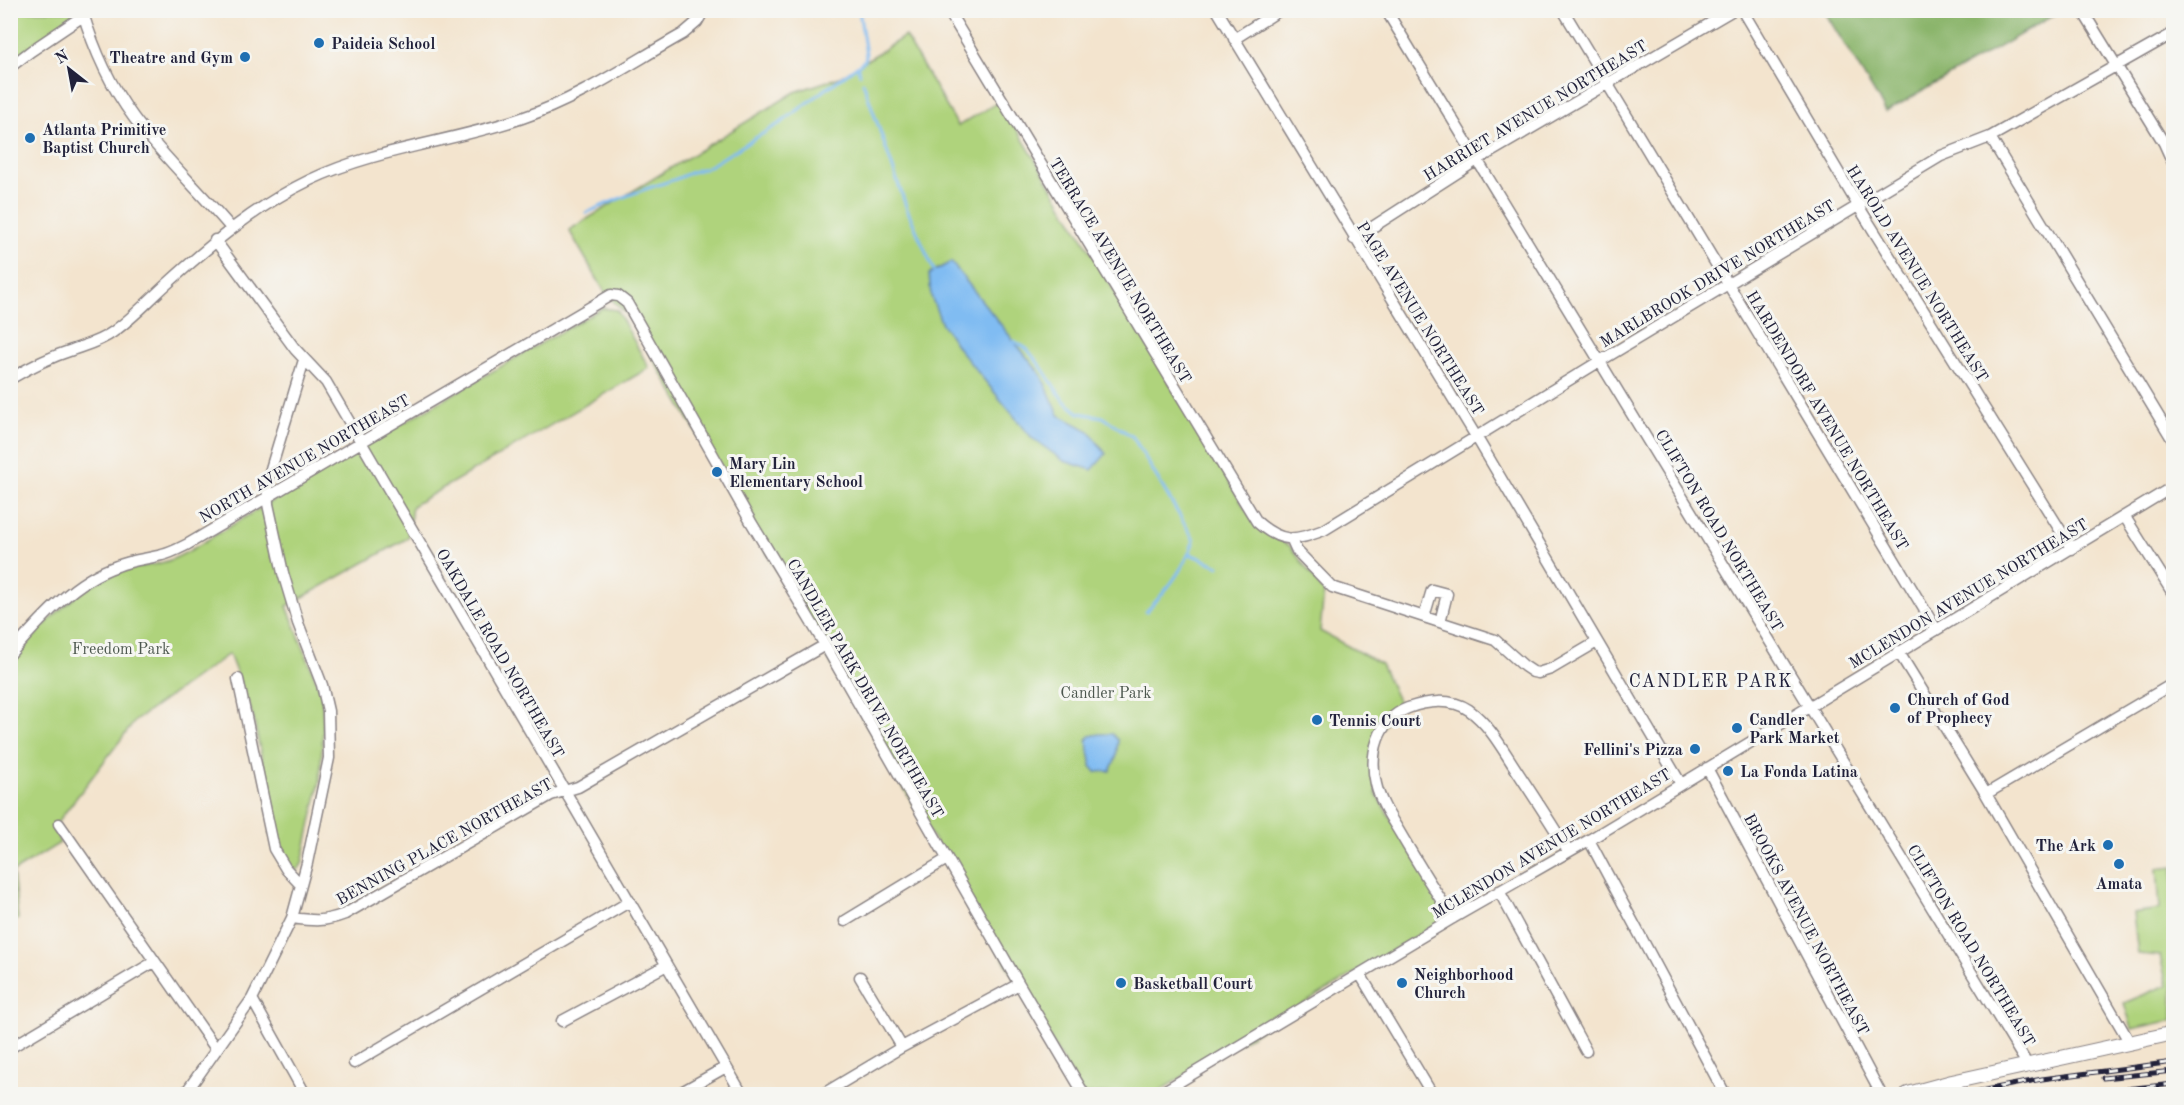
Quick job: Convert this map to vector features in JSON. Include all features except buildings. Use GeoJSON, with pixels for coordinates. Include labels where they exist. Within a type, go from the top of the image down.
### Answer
{"type":"FeatureCollection","features":[{"type":"Feature","properties":{"kind":"main road"},"geometry":{"type":"LineString","coordinates":[[1908,1095],[2027,1064],[2174,1033]]}},
{"type":"Feature","properties":{"kind":"street"},"geometry":{"type":"LineString","coordinates":[[10,379],[43,362],[107,336],[134,315],[215,240],[277,198],[329,172],[402,148],[486,129],[540,112],[683,34],[697,22],[704,10]]}},
{"type":"Feature","properties":{"kind":"street","name":"TERRACE AVENUE NORTHEAST"},"geometry":{"type":"LineString","coordinates":[[948,10],[1257,522],[1267,531],[1292,540]]}},
{"type":"Feature","properties":{"kind":"street","name":"PAGE AVENUE NORTHEAST"},"geometry":{"type":"LineString","coordinates":[[1217,10],[1354,239],[1477,438],[1681,784]]}},
{"type":"Feature","properties":{"kind":"street"},"geometry":{"type":"LineString","coordinates":[[1234,39],[1280,10]]}},
{"type":"Feature","properties":{"kind":"street","name":"CLIFTON ROAD NORTHEAST"},"geometry":{"type":"LineString","coordinates":[[1386,10],[2027,1064]]}},
{"type":"Feature","properties":{"kind":"street","name":"HARDENDORF AVENUE NORTHEAST"},"geometry":{"type":"LineString","coordinates":[[1563,10],[1936,629]]}},
{"type":"Feature","properties":{"kind":"street","name":"HARRIET AVENUE NORTHEAST"},"geometry":{"type":"LineString","coordinates":[[1354,239],[1477,160],[1733,10]]}},
{"type":"Feature","properties":{"kind":"street","name":"HAROLD AVENUE NORTHEAST"},"geometry":{"type":"LineString","coordinates":[[1742,10],[1859,206],[2072,549]]}},
{"type":"Feature","properties":{"kind":"street"},"geometry":{"type":"LineString","coordinates":[[2082,10],[2164,142],[2174,165]]}},
{"type":"Feature","properties":{"kind":"street"},"geometry":{"type":"LineString","coordinates":[[10,67],[86,12],[107,72],[134,118],[231,228]]}},
{"type":"Feature","properties":{"kind":"street","name":"MARLBROOK DRIVE NORTHEAST"},"geometry":{"type":"LineString","coordinates":[[1292,540],[1324,530],[1941,156],[1990,136],[2174,33]]}},
{"type":"Feature","properties":{"kind":"street"},"geometry":{"type":"LineString","coordinates":[[1990,136],[2174,442]]}},
{"type":"Feature","properties":{"kind":"street","name":"OAKDALE ROAD NORTHEAST"},"geometry":{"type":"LineString","coordinates":[[215,240],[304,360],[326,382],[742,1095]]}},
{"type":"Feature","properties":{"kind":"street","name":"NORTH AVENUE NORTHEAST"},"geometry":{"type":"LineString","coordinates":[[10,654],[34,626],[65,597],[114,566],[171,552],[611,296],[621,297]]}},
{"type":"Feature","properties":{"kind":"street","name":"CANDLER PARK DRIVE NORTHEAST"},"geometry":{"type":"LineString","coordinates":[[621,297],[627,303],[733,491],[825,645],[1084,1095]]}},
{"type":"Feature","properties":{"kind":"street"},"geometry":{"type":"LineString","coordinates":[[185,1095],[252,999],[292,918],[310,853],[329,758],[328,711],[322,685],[298,623],[283,573],[267,482],[304,360]]}},
{"type":"Feature","properties":{"kind":"street","name":"MCLENDON AVENUE NORTHEAST"},"geometry":{"type":"LineString","coordinates":[[1159,1095],[1453,918],[1589,840],[1808,705],[2174,486]]}},
{"type":"Feature","properties":{"kind":"street"},"geometry":{"type":"LineString","coordinates":[[2125,517],[2174,595]]}},
{"type":"Feature","properties":{"kind":"street"},"geometry":{"type":"LineString","coordinates":[[1292,540],[1297,551],[1332,587],[1495,640],[1528,670],[1538,673],[1551,669],[1597,642]]}},
{"type":"Feature","properties":{"kind":"street"},"geometry":{"type":"LineString","coordinates":[[1424,617],[1432,590],[1447,594],[1440,622]]}},
{"type":"Feature","properties":{"kind":"street","name":"BENNING PLACE NORTHEAST"},"geometry":{"type":"LineString","coordinates":[[292,918],[315,922],[345,914],[551,795],[578,787],[825,645]]}},
{"type":"Feature","properties":{"kind":"street"},"geometry":{"type":"LineString","coordinates":[[1898,651],[1986,794],[2130,1043]]}},
{"type":"Feature","properties":{"kind":"street"},"geometry":{"type":"LineString","coordinates":[[238,679],[274,849],[286,869],[300,884]]}},
{"type":"Feature","properties":{"kind":"street"},"geometry":{"type":"LineString","coordinates":[[1986,794],[2174,683]]}},
{"type":"Feature","properties":{"kind":"street"},"geometry":{"type":"LineString","coordinates":[[1453,918],[1386,810],[1376,786],[1372,761],[1377,740],[1387,722],[1399,711],[1436,702],[1455,704],[1469,710],[1489,728],[1568,851]]}},
{"type":"Feature","properties":{"kind":"street","name":"BROOKS AVENUE NORTHEAST"},"geometry":{"type":"LineString","coordinates":[[1707,768],[1881,1095]]}},
{"type":"Feature","properties":{"kind":"street"},"geometry":{"type":"LineString","coordinates":[[59,824],[216,1049]]}},
{"type":"Feature","properties":{"kind":"street"},"geometry":{"type":"LineString","coordinates":[[1589,840],[1725,1095]]}},
{"type":"Feature","properties":{"kind":"street"},"geometry":{"type":"LineString","coordinates":[[846,921],[947,859]]}},
{"type":"Feature","properties":{"kind":"street"},"geometry":{"type":"LineString","coordinates":[[1499,891],[1586,1052]]}},
{"type":"Feature","properties":{"kind":"street"},"geometry":{"type":"LineString","coordinates":[[354,1063],[629,902]]}},
{"type":"Feature","properties":{"kind":"street"},"geometry":{"type":"LineString","coordinates":[[10,1048],[154,962]]}},
{"type":"Feature","properties":{"kind":"street"},"geometry":{"type":"LineString","coordinates":[[562,1021],[665,966]]}},
{"type":"Feature","properties":{"kind":"street"},"geometry":{"type":"LineString","coordinates":[[1360,974],[1432,1095]]}},
{"type":"Feature","properties":{"kind":"street"},"geometry":{"type":"LineString","coordinates":[[860,977],[903,1047]]}},
{"type":"Feature","properties":{"kind":"street"},"geometry":{"type":"LineString","coordinates":[[823,1095],[903,1047],[1019,984]]}},
{"type":"Feature","properties":{"kind":"street"},"geometry":{"type":"LineString","coordinates":[[252,999],[305,1095]]}},
{"type":"Feature","properties":{"kind":"street"},"geometry":{"type":"LineString","coordinates":[[678,1095],[726,1067]]}},
{"type":"Feature","properties":{"kind":"green space"},"geometry":{"type":"Polygon","coordinates":[[[11,11],[76,11],[74,19],[11,61],[11,11]]]}},
{"type":"Feature","properties":{"kind":"green space"},"geometry":{"type":"Polygon","coordinates":[[[1824,11],[2061,11],[1886,112],[1824,11]]]}},
{"type":"Feature","properties":{"kind":"green space","name":"Candler Park"},"geometry":{"type":"Polygon","coordinates":[[[905,36],[958,126],[1000,101],[1255,525],[1290,546],[1324,592],[1320,631],[1381,664],[1401,707],[1376,734],[1376,794],[1450,916],[1154,1094],[1082,1094],[628,315],[606,294],[569,230],[795,92],[840,77],[905,36]]]}},
{"type":"Feature","properties":{"kind":"green space","name":"Freedom Park"},"geometry":{"type":"Polygon","coordinates":[[[602,308],[617,310],[649,368],[412,506],[408,538],[287,606],[322,695],[320,781],[302,864],[298,870],[292,869],[285,861],[280,848],[253,716],[229,654],[135,721],[54,827],[60,843],[13,872],[18,919],[11,924],[10,664],[45,625],[70,601],[99,581],[120,572],[167,561],[189,551],[358,449],[602,308]]]}},
{"type":"Feature","properties":{"kind":"green space"},"geometry":{"type":"Polygon","coordinates":[[[2173,866],[2173,1020],[2132,1029],[2124,1003],[2167,985],[2160,956],[2138,954],[2133,913],[2160,909],[2157,868],[2173,866]]]}},
{"type":"Feature","properties":{"kind":"water"},"geometry":{"type":"Polygon","coordinates":[[[951,262],[1041,375],[1059,415],[1089,431],[1106,454],[1092,470],[1064,461],[1032,438],[958,348],[941,322],[931,296],[929,274],[951,262]]]}},
{"type":"Feature","properties":{"kind":"water"},"geometry":{"type":"Polygon","coordinates":[[[1112,734],[1118,740],[1116,758],[1110,771],[1096,772],[1091,766],[1087,740],[1090,736],[1112,734]]]}},
{"type":"Feature","properties":{"kind":"waterway"},"geometry":{"type":"LineString","coordinates":[[586,213],[706,168],[782,122],[865,60],[859,10]]}},
{"type":"Feature","properties":{"kind":"waterway"},"geometry":{"type":"LineString","coordinates":[[857,66],[860,74]]}},
{"type":"Feature","properties":{"kind":"waterway"},"geometry":{"type":"LineString","coordinates":[[863,82],[907,209],[936,275]]}},
{"type":"Feature","properties":{"kind":"waterway"},"geometry":{"type":"LineString","coordinates":[[1014,341],[1027,349],[1063,400],[1079,413],[1103,417],[1133,437],[1194,540],[1186,561],[1161,596],[1146,612]]}},
{"type":"Feature","properties":{"kind":"waterway"},"geometry":{"type":"LineString","coordinates":[[1190,554],[1219,566]]}},
{"type":"Feature","properties":{"kind":"railway"},"geometry":{"type":"LineString","coordinates":[[1964,1094],[2042,1079],[2174,1062]]}},
{"type":"Feature","properties":{"kind":"railway"},"geometry":{"type":"LineString","coordinates":[[2103,1078],[2174,1071]]}},
{"type":"Feature","properties":{"kind":"railway"},"geometry":{"type":"LineString","coordinates":[[2075,1094],[2174,1084]]}},
{"type":"Feature","properties":{"kind":"place","name":"Paideia School"},"geometry":{"type":"Point","coordinates":[319,43]}},
{"type":"Feature","properties":{"kind":"place","name":"Theatre and Gym"},"geometry":{"type":"Point","coordinates":[245,57]}},
{"type":"Feature","properties":{"kind":"place","name":"Atlanta Primitive Baptist Church"},"geometry":{"type":"Point","coordinates":[30,138]}},
{"type":"Feature","properties":{"kind":"place","name":"Mary Lin Elementary School"},"geometry":{"type":"Point","coordinates":[717,472]}},
{"type":"Feature","properties":{"kind":"place","name":"Church of God of Prophecy"},"geometry":{"type":"Point","coordinates":[1895,708]}},
{"type":"Feature","properties":{"kind":"place","name":"Tennis Court"},"geometry":{"type":"Point","coordinates":[1317,720]}},
{"type":"Feature","properties":{"kind":"place","name":"Candler Park Market"},"geometry":{"type":"Point","coordinates":[1737,728]}},
{"type":"Feature","properties":{"kind":"place","name":"Fellini's Pizza"},"geometry":{"type":"Point","coordinates":[1695,749]}},
{"type":"Feature","properties":{"kind":"place","name":"La Fonda Latina"},"geometry":{"type":"Point","coordinates":[1728,771]}},
{"type":"Feature","properties":{"kind":"place","name":"The Ark"},"geometry":{"type":"Point","coordinates":[2108,845]}},
{"type":"Feature","properties":{"kind":"place","name":"Amata"},"geometry":{"type":"Point","coordinates":[2119,864]}},
{"type":"Feature","properties":{"kind":"place","name":"Basketball Court"},"geometry":{"type":"Point","coordinates":[1121,983]}},
{"type":"Feature","properties":{"kind":"place","name":"Neighborhood Church"},"geometry":{"type":"Point","coordinates":[1402,983]}},
{"type":"Feature","properties":{"kind":"district","name":"CANDLER PARK"},"geometry":{"type":"Point","coordinates":[1711,681]}}]}
